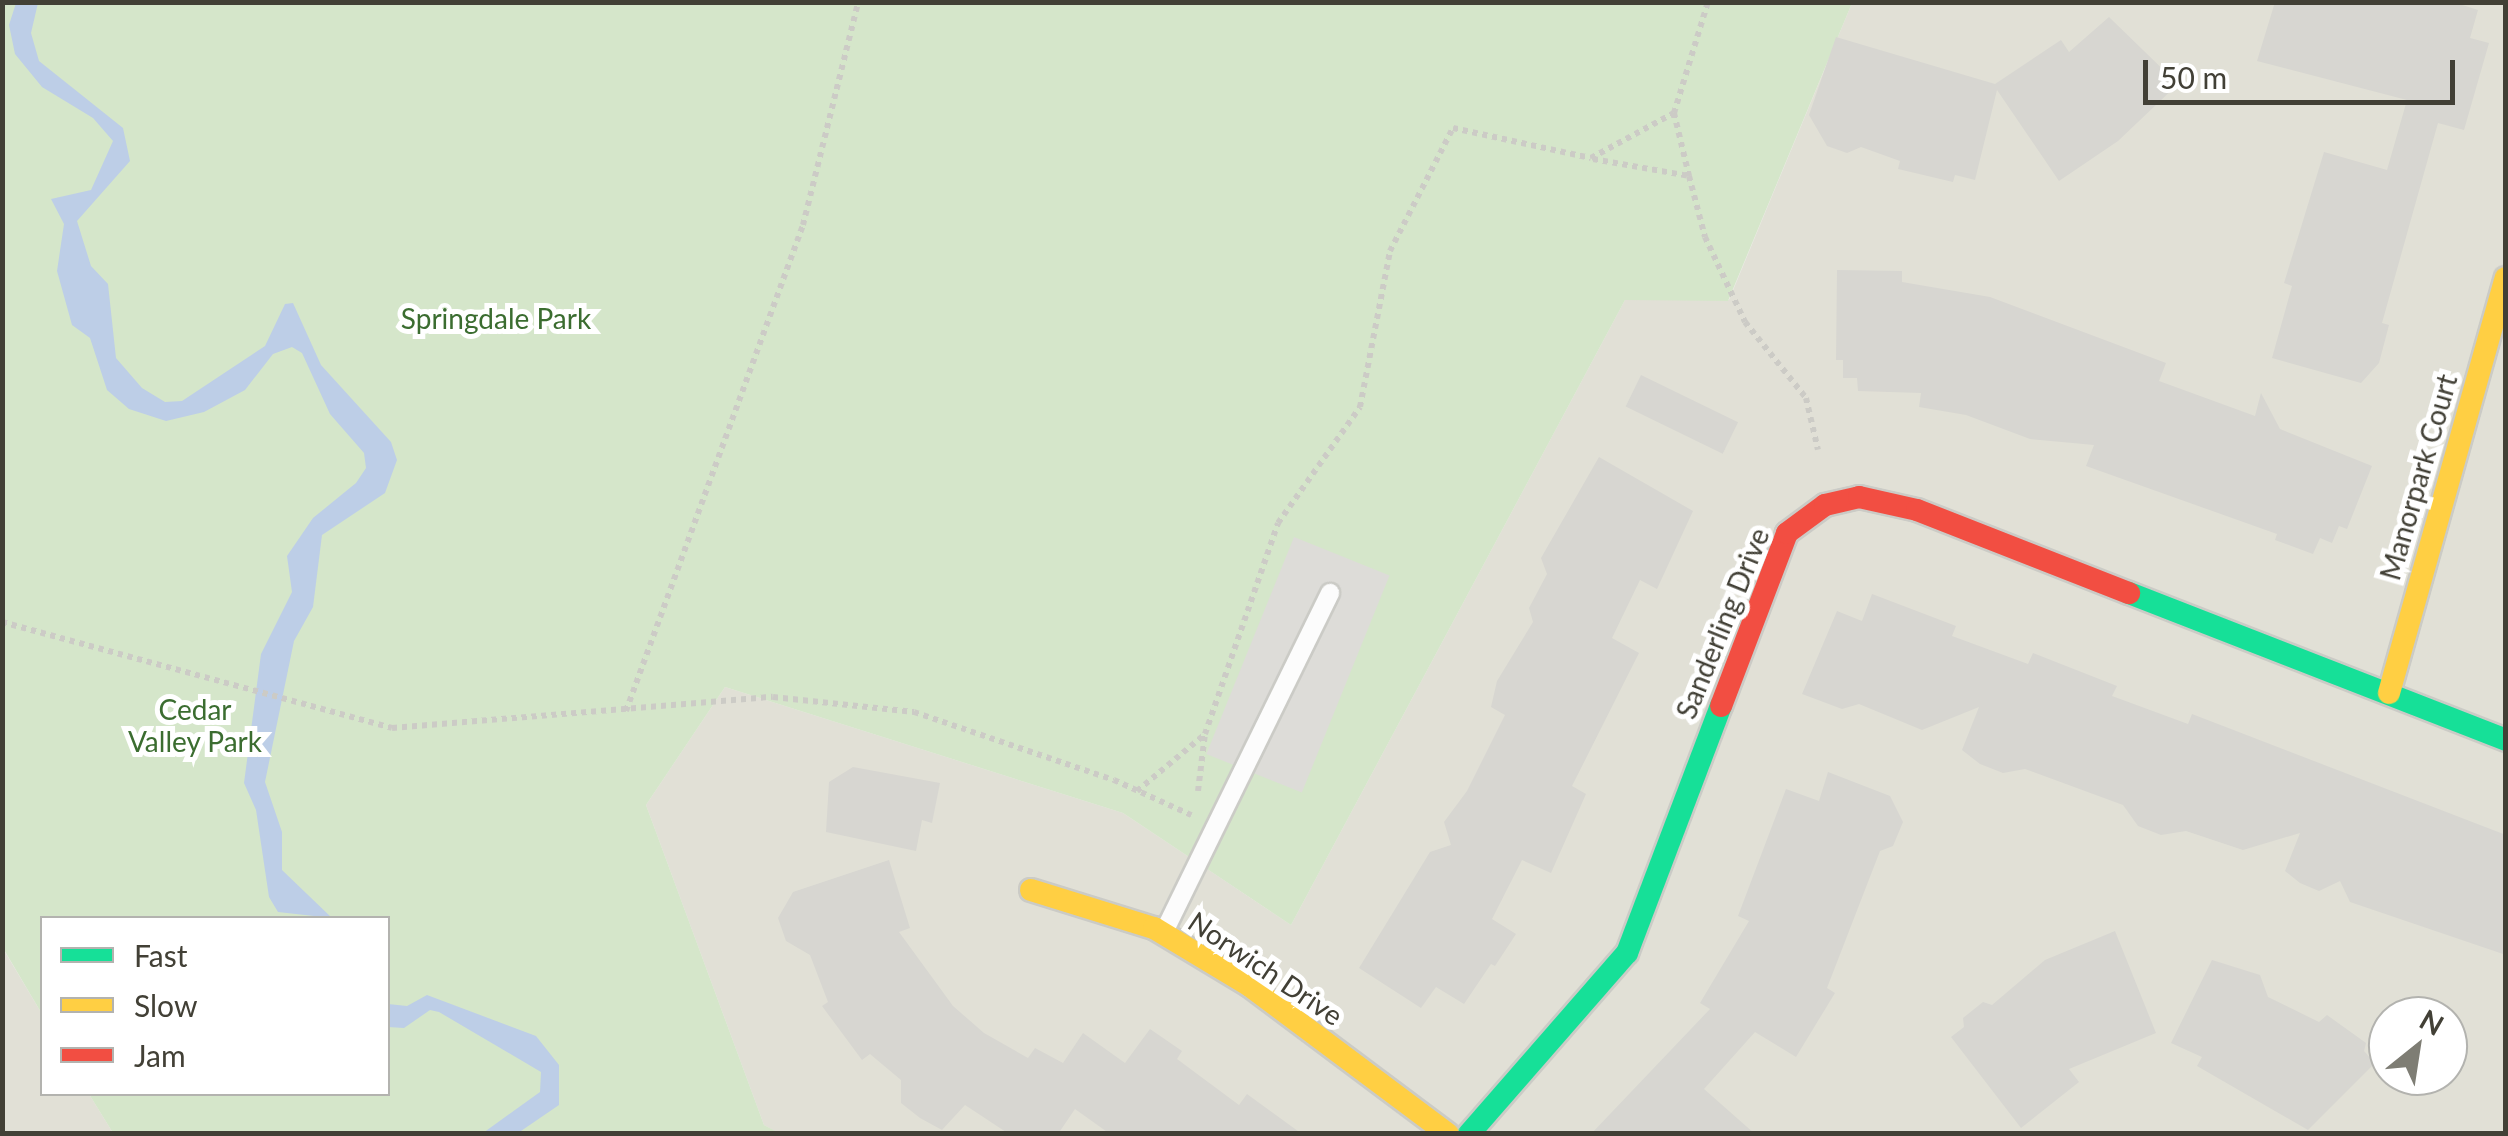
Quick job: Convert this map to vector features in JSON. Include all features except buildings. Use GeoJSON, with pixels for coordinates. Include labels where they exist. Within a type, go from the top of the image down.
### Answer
{"type":"FeatureCollection","features":[{"type":"Feature","properties":{"kind":"street","name":"Manorpark Court"},"geometry":{"type":"LineString","coordinates":[[2389,693],[2506,278]]}},
{"type":"Feature","properties":{"kind":"street","name":"Sanderling Drive"},"geometry":{"type":"LineString","coordinates":[[1469,1134],[1627,953],[1787,532],[1825,505],[1860,497],[1918,510],[2506,740]]}},
{"type":"Feature","properties":{"kind":"street","name":"Norwich Drive"},"geometry":{"type":"LineString","coordinates":[[1031,890],[1163,935],[1250,986],[1448,1134]]}},
{"type":"Feature","properties":{"kind":"lane"},"geometry":{"type":"LineString","coordinates":[[1163,935],[1330,593]]}},
{"type":"Feature","properties":{"kind":"path"},"geometry":{"type":"LineString","coordinates":[[626,711],[803,225],[858,2]]}},
{"type":"Feature","properties":{"kind":"path"},"geometry":{"type":"LineString","coordinates":[[1708,2],[1674,113],[1689,176],[1705,236],[1745,322],[1806,398],[1818,450]]}},
{"type":"Feature","properties":{"kind":"path"},"geometry":{"type":"LineString","coordinates":[[1592,158],[1674,113]]}},
{"type":"Feature","properties":{"kind":"path"},"geometry":{"type":"LineString","coordinates":[[1196,817],[1205,734],[1278,524],[1360,408],[1390,251],[1452,128],[1689,176]]}},
{"type":"Feature","properties":{"kind":"path"},"geometry":{"type":"LineString","coordinates":[[2,622],[392,728],[773,697],[914,712],[1137,791],[1196,817],[1213,829]]}},
{"type":"Feature","properties":{"kind":"path"},"geometry":{"type":"LineString","coordinates":[[1137,791],[1205,734]]}},
{"type":"Feature","properties":{"kind":"shaded area"},"geometry":{"type":"Polygon","coordinates":[[[1852,3],[2505,3],[2505,1133],[778,1133],[764,1125],[646,805],[725,687],[1123,813],[1291,925],[1625,300],[1729,300],[1852,3]]]}},
{"type":"Feature","properties":{"kind":"shaded area"},"geometry":{"type":"Polygon","coordinates":[[[1294,537],[1389,576],[1302,793],[1206,754],[1294,537]]]}},
{"type":"Feature","properties":{"kind":"shaded area"},"geometry":{"type":"Polygon","coordinates":[[[2,947],[40,1011],[40,1096],[90,1096],[113,1133],[3,1133],[2,947]]]}},
{"type":"Feature","properties":{"kind":"green space"},"geometry":{"type":"Polygon","coordinates":[[[3,3],[1852,3],[1728,301],[1625,300],[1291,925],[1123,813],[725,687],[646,805],[764,1125],[779,1133],[113,1133],[90,1096],[390,1096],[390,916],[40,916],[40,1011],[3,948],[3,3]]]}},
{"type":"Feature","properties":{"kind":"water"},"geometry":{"type":"Polygon","coordinates":[[[16,3],[38,3],[31,33],[39,61],[123,128],[130,161],[77,221],[91,266],[108,284],[116,358],[142,388],[165,402],[182,401],[265,346],[285,304],[293,303],[321,365],[391,442],[397,460],[385,493],[322,535],[313,607],[294,641],[265,782],[282,832],[282,870],[330,916],[278,912],[269,897],[256,810],[244,783],[261,654],[292,592],[287,556],[313,518],[356,483],[366,468],[364,453],[330,414],[302,353],[292,347],[273,354],[245,390],[204,412],[166,421],[129,409],[107,390],[90,338],[72,325],[57,271],[64,224],[51,199],[91,190],[113,141],[93,118],[42,87],[15,54],[9,25],[16,3]]]}},
{"type":"Feature","properties":{"kind":"water"},"geometry":{"type":"Polygon","coordinates":[[[427,995],[536,1036],[559,1065],[559,1105],[518,1133],[483,1133],[540,1092],[541,1072],[439,1012],[430,1010],[404,1028],[390,1027],[390,1004],[407,1006],[427,995]]]}},
{"type":"Feature","properties":{"kind":"traffic: fast"},"geometry":{"type":"LineString","coordinates":[[2129,593],[2506,740]]}},
{"type":"Feature","properties":{"kind":"traffic: fast"},"geometry":{"type":"LineString","coordinates":[[1469,1134],[1627,953],[1721,706]]}},
{"type":"Feature","properties":{"kind":"traffic: slow"},"geometry":{"type":"LineString","coordinates":[[2389,693],[2506,278]]}},
{"type":"Feature","properties":{"kind":"traffic: slow"},"geometry":{"type":"LineString","coordinates":[[1031,890],[1154,928],[1250,986],[1448,1134]]}},
{"type":"Feature","properties":{"kind":"traffic: jam"},"geometry":{"type":"LineString","coordinates":[[1721,706],[1787,533],[1825,505],[1859,497],[1917,510],[2129,593]]}},
{"type":"Feature","properties":{"kind":"park label","name":"Springdale Park"},"geometry":{"type":"Point","coordinates":[496,318]}},
{"type":"Feature","properties":{"kind":"park label","name":"Cedar Valley Park"},"geometry":{"type":"Point","coordinates":[195,725]}}]}
